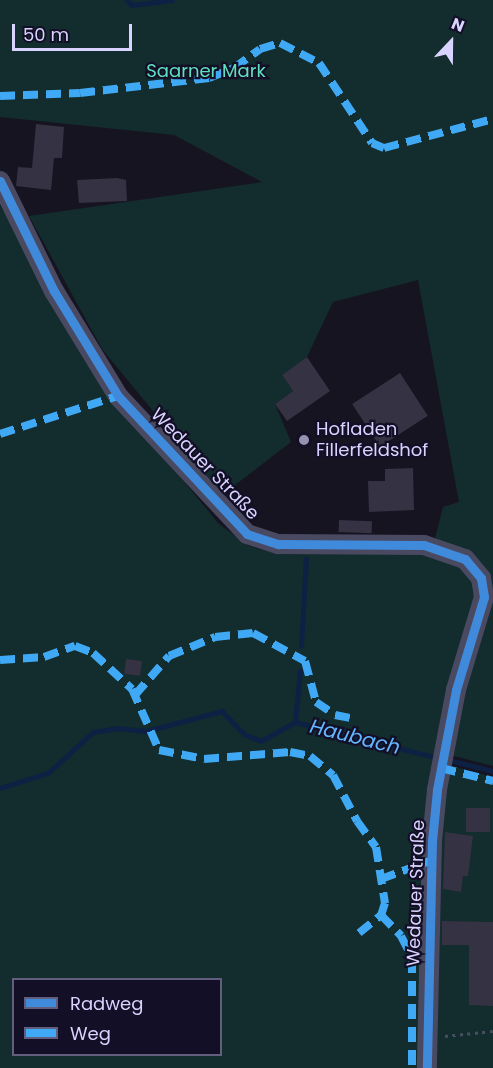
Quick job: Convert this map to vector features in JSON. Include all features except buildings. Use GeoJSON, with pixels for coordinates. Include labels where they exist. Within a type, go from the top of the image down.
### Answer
{"type":"FeatureCollection","features":[{"type":"Feature","properties":{"kind":"street","name":"Wedauer Straße"},"geometry":{"type":"LineString","coordinates":[[0,181],[54,291],[118,396],[247,534],[278,544],[424,545],[465,559],[481,578],[484,597],[456,690],[443,756],[432,841],[428,1068]]}},
{"type":"Feature","properties":{"kind":"path"},"geometry":{"type":"LineString","coordinates":[[428,1038],[493,1031]]}},
{"type":"Feature","properties":{"kind":"green space","name":"Saarner Mark"},"geometry":{"type":"Polygon","coordinates":[[[0,0],[493,0],[493,766],[438,752],[437,762],[493,777],[493,1068],[0,1068],[0,205],[84,353],[119,403],[219,524],[249,546],[278,554],[431,554],[443,507],[459,502],[418,280],[333,302],[307,357],[282,375],[293,391],[275,404],[291,442],[222,495],[102,349],[29,216],[262,182],[174,135],[0,117],[0,0]]]}},
{"type":"Feature","properties":{"kind":"waterway"},"geometry":{"type":"LineString","coordinates":[[127,0],[132,5],[172,0]]}},
{"type":"Feature","properties":{"kind":"waterway"},"geometry":{"type":"LineString","coordinates":[[301,646],[306,559]]}},
{"type":"Feature","properties":{"kind":"waterway"},"geometry":{"type":"LineString","coordinates":[[295,722],[300,671]]}},
{"type":"Feature","properties":{"kind":"waterway","name":"Haubach"},"geometry":{"type":"LineString","coordinates":[[0,788],[48,773],[93,732],[117,728],[146,731],[222,711],[244,734],[261,741],[295,722],[438,758]]}},
{"type":"Feature","properties":{"kind":"waterway","name":"Haubach"},"geometry":{"type":"LineString","coordinates":[[449,760],[493,771]]}},
{"type":"Feature","properties":{"kind":"marked path"},"geometry":{"type":"LineString","coordinates":[[0,96],[80,93],[209,78],[234,68],[260,49],[280,43],[319,63],[372,143],[384,148],[493,119]]}},
{"type":"Feature","properties":{"kind":"marked path"},"geometry":{"type":"LineString","coordinates":[[0,434],[118,396]]}},
{"type":"Feature","properties":{"kind":"marked path"},"geometry":{"type":"LineString","coordinates":[[135,695],[169,656],[215,637],[253,633],[305,661],[316,702],[335,715],[350,718]]}},
{"type":"Feature","properties":{"kind":"marked path"},"geometry":{"type":"LineString","coordinates":[[0,660],[44,657],[75,646],[93,653],[132,689],[159,750],[204,759],[290,752],[310,756],[333,775],[357,821],[376,847],[385,903],[381,915],[401,936],[412,958],[412,1068]]}},
{"type":"Feature","properties":{"kind":"marked path"},"geometry":{"type":"LineString","coordinates":[[441,768],[493,781]]}},
{"type":"Feature","properties":{"kind":"marked path"},"geometry":{"type":"LineString","coordinates":[[381,879],[432,860]]}},
{"type":"Feature","properties":{"kind":"marked path"},"geometry":{"type":"LineString","coordinates":[[359,933],[381,915]]}},
{"type":"Feature","properties":{"kind":"cycle path"},"geometry":{"type":"LineString","coordinates":[[0,181],[54,291],[118,396],[247,534],[278,544],[424,545],[465,559],[481,578],[484,597],[456,690],[437,790],[432,841],[427,1068]]}},
{"type":"Feature","properties":{"kind":"place","name":"Hofladen Fillerfeldshof"},"geometry":{"type":"Point","coordinates":[304,440]}}]}
